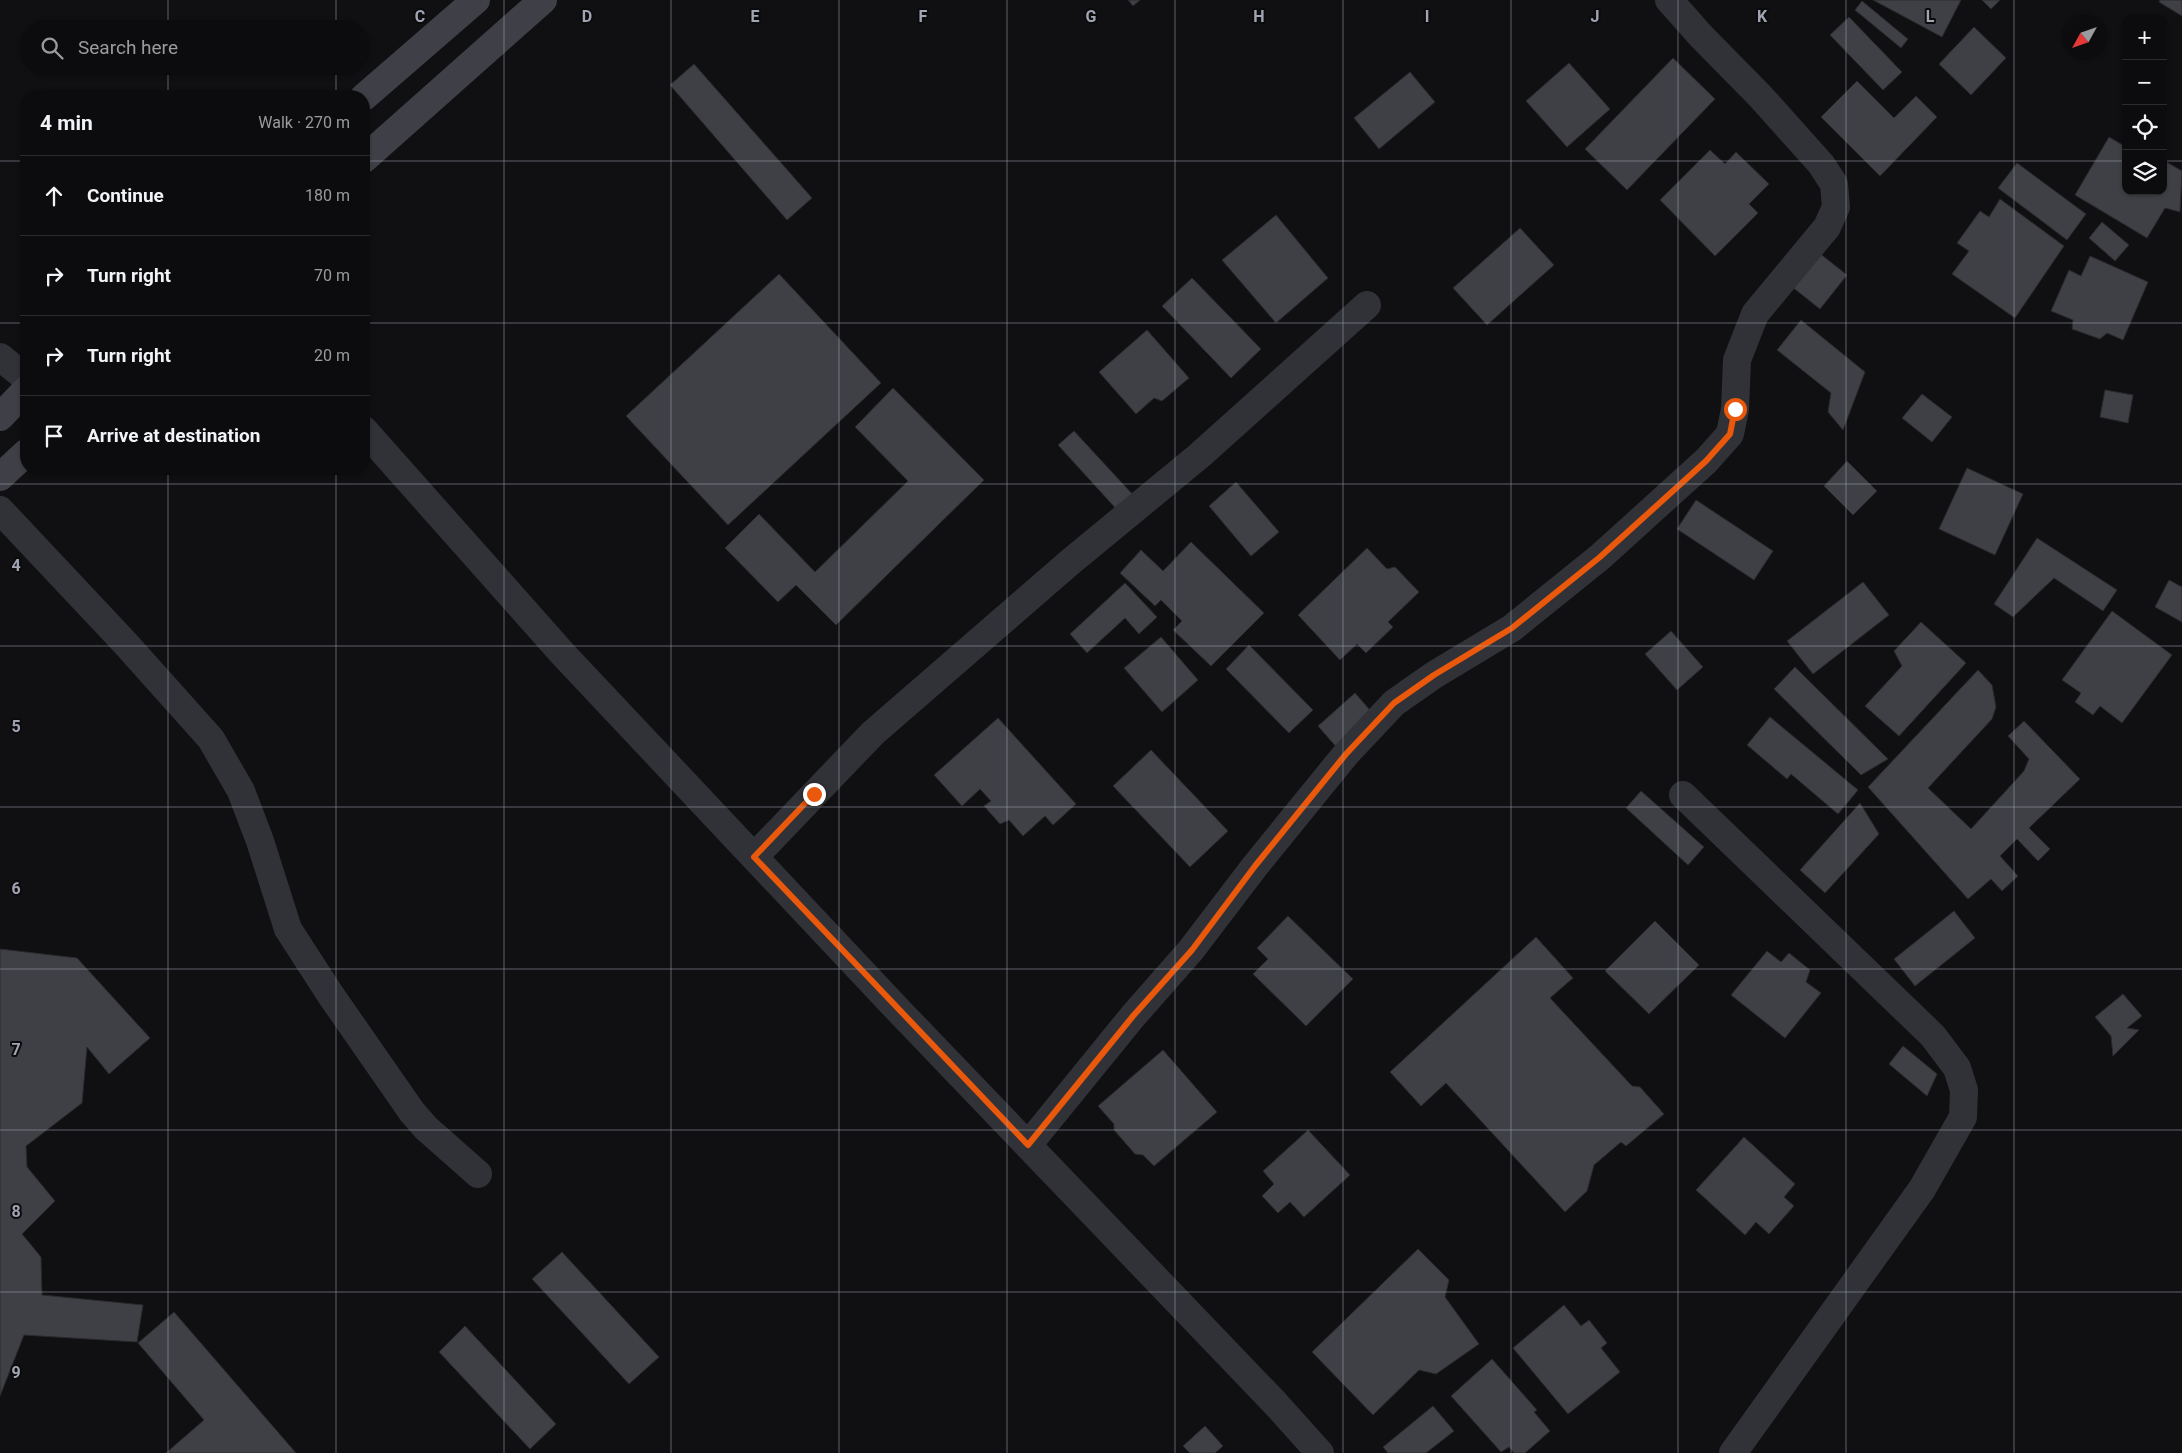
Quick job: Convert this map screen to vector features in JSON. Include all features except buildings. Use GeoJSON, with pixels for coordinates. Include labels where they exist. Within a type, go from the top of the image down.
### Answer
{"type":"FeatureCollection","features":[{"type":"Feature","properties":{"kind":"main road"},"geometry":{"type":"LineString","coordinates":[[370,92],[476,0]]}},
{"type":"Feature","properties":{"kind":"main road"},"geometry":{"type":"LineString","coordinates":[[370,154],[543,0]]}},
{"type":"Feature","properties":{"kind":"main road"},"geometry":{"type":"LineString","coordinates":[[0,417],[20,396]]}},
{"type":"Feature","properties":{"kind":"main road"},"geometry":{"type":"LineString","coordinates":[[0,477],[20,459]]}},
{"type":"Feature","properties":{"kind":"street"},"geometry":{"type":"LineString","coordinates":[[1028,1145],[1133,1016],[1192,950],[1255,866],[1346,754],[1394,703],[1434,675],[1512,628],[1600,557],[1706,461],[1730,434],[1735,409],[1737,360],[1755,314],[1827,227],[1836,207],[1834,184],[1821,164],[1669,0]]}},
{"type":"Feature","properties":{"kind":"street"},"geometry":{"type":"LineString","coordinates":[[754,857],[888,720],[1062,569],[1200,455],[1367,305]]}},
{"type":"Feature","properties":{"kind":"street"},"geometry":{"type":"LineString","coordinates":[[0,357],[20,373]]}},
{"type":"Feature","properties":{"kind":"street"},"geometry":{"type":"LineString","coordinates":[[370,437],[562,653],[1275,1403],[1320,1453]]}},
{"type":"Feature","properties":{"kind":"street"},"geometry":{"type":"LineString","coordinates":[[0,510],[126,644],[211,739],[241,791],[260,841],[288,929],[330,994],[412,1112],[426,1128],[478,1174]]}},
{"type":"Feature","properties":{"kind":"street"},"geometry":{"type":"LineString","coordinates":[[1683,795],[1933,1036],[1957,1068],[1964,1090],[1963,1118],[1922,1189],[1734,1453]]}},
{"type":"Feature","properties":{"kind":"route"},"geometry":{"type":"LineString","coordinates":[[814,794],[754,857],[1028,1145],[1133,1016],[1192,950],[1255,866],[1346,754],[1394,703],[1434,675],[1512,628],[1600,557],[1706,461],[1730,434],[1735,409]]}}]}
